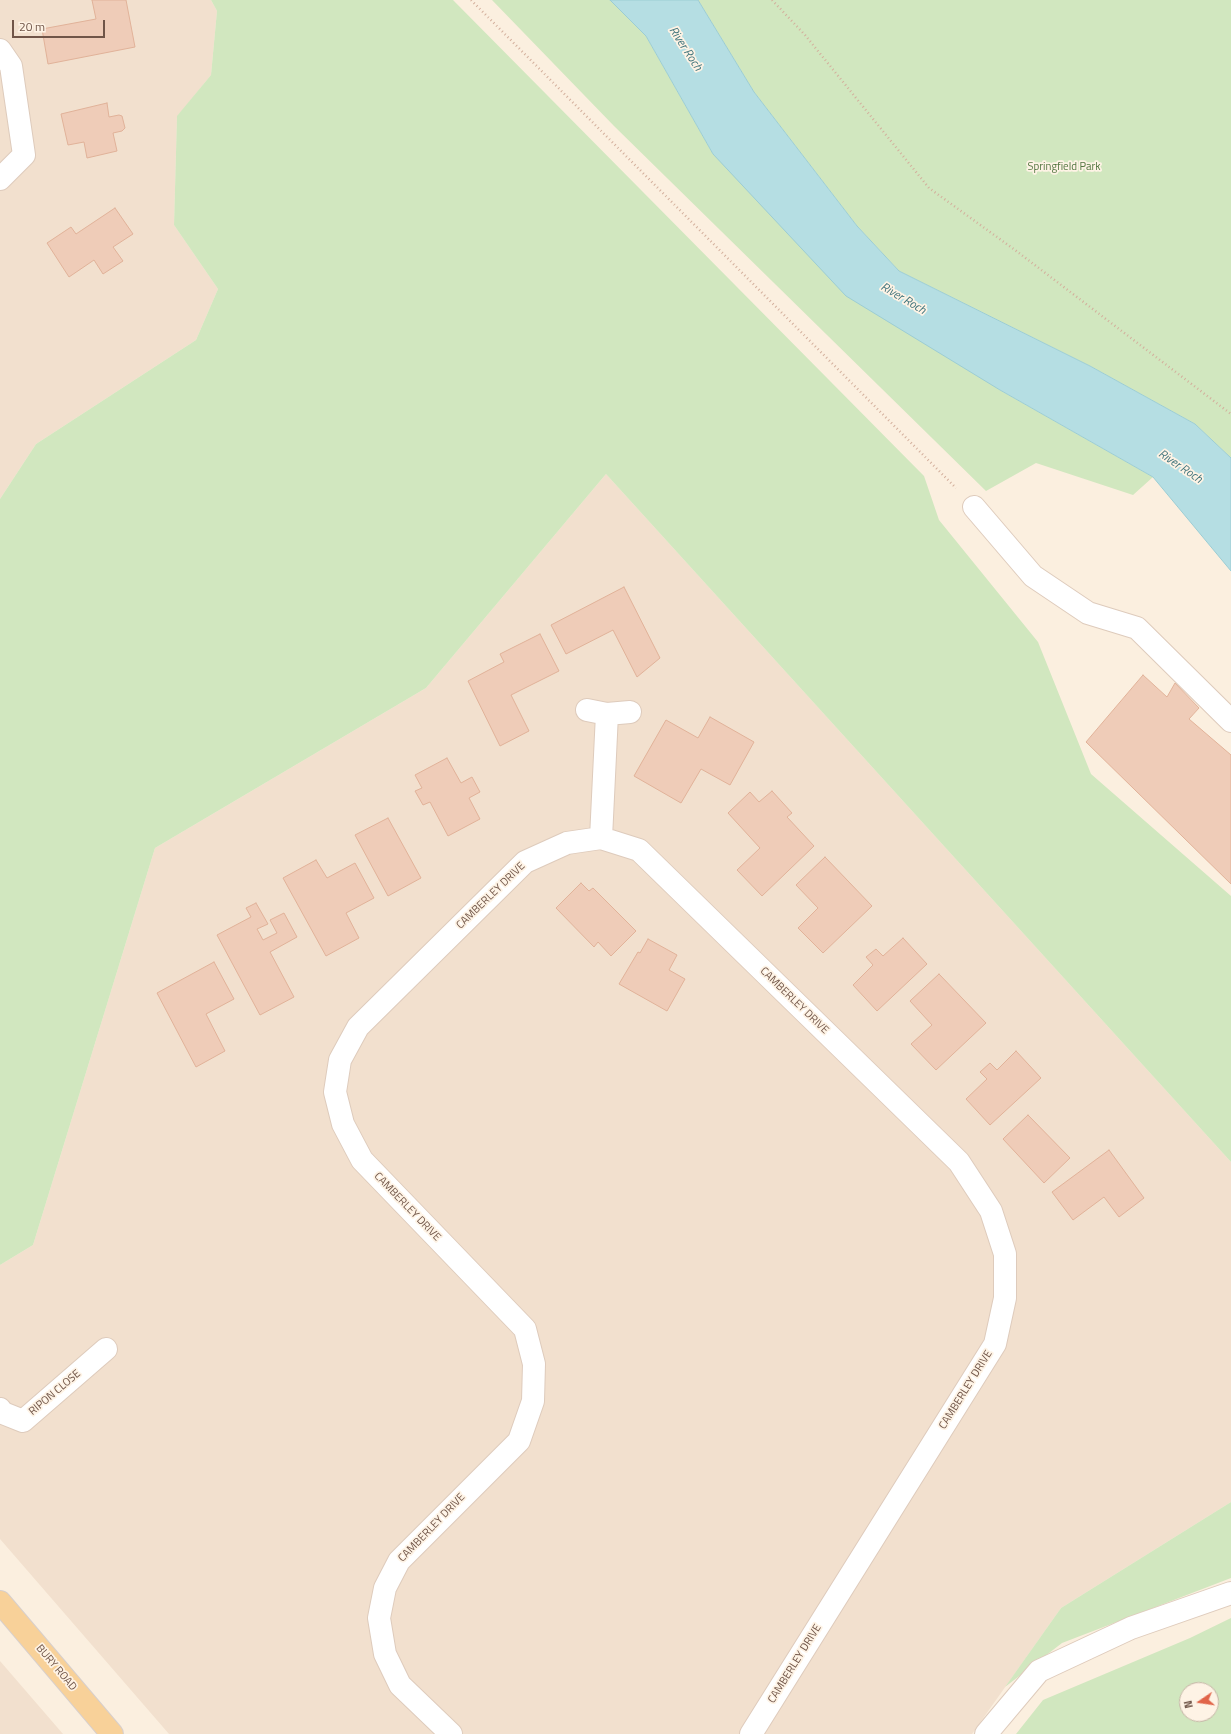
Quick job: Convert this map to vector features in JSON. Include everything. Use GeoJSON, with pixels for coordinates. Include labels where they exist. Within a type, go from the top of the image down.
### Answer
{"type":"FeatureCollection","features":[{"type":"Feature","properties":{"kind":"main road","name":"BURY ROAD"},"geometry":{"type":"LineString","coordinates":[[0,1602],[112,1734]]}},
{"type":"Feature","properties":{"kind":"street"},"geometry":{"type":"LineString","coordinates":[[0,50],[11,66],[24,156],[0,179]]}},
{"type":"Feature","properties":{"kind":"street"},"geometry":{"type":"LineString","coordinates":[[974,506],[1033,576],[1088,613],[1137,628],[1231,721]]}},
{"type":"Feature","properties":{"kind":"street"},"geometry":{"type":"LineString","coordinates":[[601,838],[597,712],[630,712]]}},
{"type":"Feature","properties":{"kind":"street","name":"CAMBERLEY DRIVE"},"geometry":{"type":"LineString","coordinates":[[452,1734],[400,1685],[384,1654],[379,1618],[385,1588],[399,1562],[519,1441],[533,1401],[534,1364],[525,1329],[362,1160],[343,1124],[335,1092],[340,1060],[358,1027],[525,862],[567,843],[601,838],[639,850],[959,1162],[991,1211],[1005,1254],[1005,1298],[995,1344],[751,1734]]}},
{"type":"Feature","properties":{"kind":"street","name":"RIPON CLOSE"},"geometry":{"type":"LineString","coordinates":[[0,1409],[3,1413],[23,1421],[106,1350]]}},
{"type":"Feature","properties":{"kind":"street"},"geometry":{"type":"LineString","coordinates":[[986,1734],[1039,1671],[1131,1628],[1231,1593]]}},
{"type":"Feature","properties":{"kind":"path"},"geometry":{"type":"LineString","coordinates":[[471,0],[974,506]]}},
{"type":"Feature","properties":{"kind":"path"},"geometry":{"type":"LineString","coordinates":[[772,0],[804,35],[929,188],[1015,250],[1231,414]]}},
{"type":"Feature","properties":{"kind":"shaded area"},"geometry":{"type":"Polygon","coordinates":[[[0,0],[211,0],[217,11],[211,75],[177,117],[174,225],[218,289],[196,340],[36,444],[0,499],[0,0]]]}},
{"type":"Feature","properties":{"kind":"shaded area"},"geometry":{"type":"Polygon","coordinates":[[[606,474],[1231,1162],[1231,1502],[1061,1608],[972,1734],[169,1734],[0,1539],[0,1265],[33,1245],[155,848],[426,688],[606,474]]]}},
{"type":"Feature","properties":{"kind":"shaded area"},"geometry":{"type":"Polygon","coordinates":[[[0,1661],[63,1734],[0,1734],[0,1661]]]}},
{"type":"Feature","properties":{"kind":"green space"},"geometry":{"type":"Polygon","coordinates":[[[211,0],[453,0],[924,476],[939,520],[1038,642],[1091,774],[1231,896],[1231,1162],[606,474],[426,688],[155,848],[33,1245],[0,1265],[0,499],[36,444],[196,340],[218,289],[174,225],[177,116],[211,75],[217,11],[211,0]]]}},
{"type":"Feature","properties":{"kind":"green space"},"geometry":{"type":"Polygon","coordinates":[[[492,0],[610,0],[646,36],[713,154],[1000,390],[1153,477],[1133,495],[1036,463],[986,491],[614,126],[492,0]]]}},
{"type":"Feature","properties":{"kind":"green space","name":"Springfield Park"},"geometry":{"type":"Polygon","coordinates":[[[698,0],[1231,0],[1231,458],[1195,424],[1090,366],[899,271],[857,226],[754,92],[698,0]]]}},
{"type":"Feature","properties":{"kind":"green space"},"geometry":{"type":"Polygon","coordinates":[[[1231,1502],[1231,1578],[1062,1643],[1005,1687],[1061,1608],[1231,1502]]]}},
{"type":"Feature","properties":{"kind":"green space"},"geometry":{"type":"Polygon","coordinates":[[[1231,1618],[1231,1734],[1016,1734],[1043,1700],[1190,1638],[1231,1618]]]}},
{"type":"Feature","properties":{"kind":"water","name":"River Roch"},"geometry":{"type":"Polygon","coordinates":[[[610,0],[698,0],[754,92],[857,226],[899,271],[1090,366],[1195,424],[1231,458],[1231,571],[1153,477],[1000,390],[846,296],[713,154],[646,36],[610,0]]]}},
{"type":"Feature","properties":{"kind":"building"},"geometry":{"type":"Polygon","coordinates":[[[92,0],[126,0],[135,47],[48,64],[42,29],[96,19],[92,0]]]}},
{"type":"Feature","properties":{"kind":"building"},"geometry":{"type":"Polygon","coordinates":[[[107,103],[109,117],[119,115],[122,116],[125,128],[122,131],[113,133],[117,151],[87,158],[84,142],[68,145],[61,114],[107,103]]]}},
{"type":"Feature","properties":{"kind":"building"},"geometry":{"type":"Polygon","coordinates":[[[115,208],[133,234],[113,247],[123,261],[103,274],[94,260],[69,277],[47,243],[71,227],[76,234],[115,208]]]}},
{"type":"Feature","properties":{"kind":"building"},"geometry":{"type":"Polygon","coordinates":[[[624,587],[660,658],[637,677],[613,630],[566,654],[551,625],[624,587]]]}},
{"type":"Feature","properties":{"kind":"building"},"geometry":{"type":"Polygon","coordinates":[[[540,634],[559,671],[511,695],[529,731],[500,746],[468,681],[504,662],[500,654],[540,634]]]}},
{"type":"Feature","properties":{"kind":"building"},"geometry":{"type":"Polygon","coordinates":[[[1143,675],[1167,697],[1175,683],[1199,708],[1189,719],[1231,755],[1231,884],[1086,742],[1143,675]]]}},
{"type":"Feature","properties":{"kind":"building"},"geometry":{"type":"Polygon","coordinates":[[[710,717],[754,742],[730,785],[701,769],[681,803],[634,776],[666,720],[698,738],[710,717]]]}},
{"type":"Feature","properties":{"kind":"building"},"geometry":{"type":"Polygon","coordinates":[[[447,758],[461,783],[472,777],[480,792],[469,798],[480,819],[448,836],[430,802],[423,805],[415,791],[422,788],[415,775],[447,758]]]}},
{"type":"Feature","properties":{"kind":"building"},"geometry":{"type":"Polygon","coordinates":[[[772,791],[792,813],[787,817],[814,846],[762,896],[737,870],[760,848],[728,813],[750,792],[759,802],[772,791]]]}},
{"type":"Feature","properties":{"kind":"building"},"geometry":{"type":"Polygon","coordinates":[[[388,818],[421,878],[388,896],[355,835],[388,818]]]}},
{"type":"Feature","properties":{"kind":"building"},"geometry":{"type":"Polygon","coordinates":[[[825,857],[872,906],[823,953],[798,928],[818,908],[796,885],[825,857]]]}},
{"type":"Feature","properties":{"kind":"building"},"geometry":{"type":"Polygon","coordinates":[[[316,860],[327,878],[355,863],[374,898],[346,913],[359,938],[326,956],[283,878],[316,860]]]}},
{"type":"Feature","properties":{"kind":"building"},"geometry":{"type":"Polygon","coordinates":[[[581,883],[589,891],[593,888],[636,931],[611,956],[598,942],[594,947],[556,908],[581,883]]]}},
{"type":"Feature","properties":{"kind":"building"},"geometry":{"type":"Polygon","coordinates":[[[256,903],[268,924],[257,929],[263,940],[277,933],[270,920],[284,913],[297,937],[270,952],[294,997],[260,1015],[217,935],[251,917],[246,908],[256,903]]]}},
{"type":"Feature","properties":{"kind":"building"},"geometry":{"type":"Polygon","coordinates":[[[903,938],[927,964],[877,1011],[853,985],[873,965],[866,957],[876,949],[883,956],[903,938]]]}},
{"type":"Feature","properties":{"kind":"building"},"geometry":{"type":"Polygon","coordinates":[[[648,939],[677,955],[669,970],[685,979],[667,1011],[619,984],[638,952],[640,953],[648,939]]]}},
{"type":"Feature","properties":{"kind":"building"},"geometry":{"type":"Polygon","coordinates":[[[214,962],[234,999],[206,1014],[225,1051],[196,1067],[157,993],[214,962]]]}},
{"type":"Feature","properties":{"kind":"building"},"geometry":{"type":"Polygon","coordinates":[[[939,974],[986,1023],[936,1070],[911,1044],[932,1025],[910,1001],[939,974]]]}},
{"type":"Feature","properties":{"kind":"building"},"geometry":{"type":"Polygon","coordinates":[[[1016,1051],[1041,1078],[990,1125],[966,1099],[987,1079],[980,1072],[990,1063],[997,1070],[1016,1051]]]}},
{"type":"Feature","properties":{"kind":"building"},"geometry":{"type":"Polygon","coordinates":[[[1028,1115],[1070,1158],[1044,1183],[1003,1139],[1028,1115]]]}},
{"type":"Feature","properties":{"kind":"building"},"geometry":{"type":"Polygon","coordinates":[[[1109,1150],[1144,1198],[1119,1217],[1104,1197],[1073,1220],[1052,1192],[1109,1150]]]}}]}
